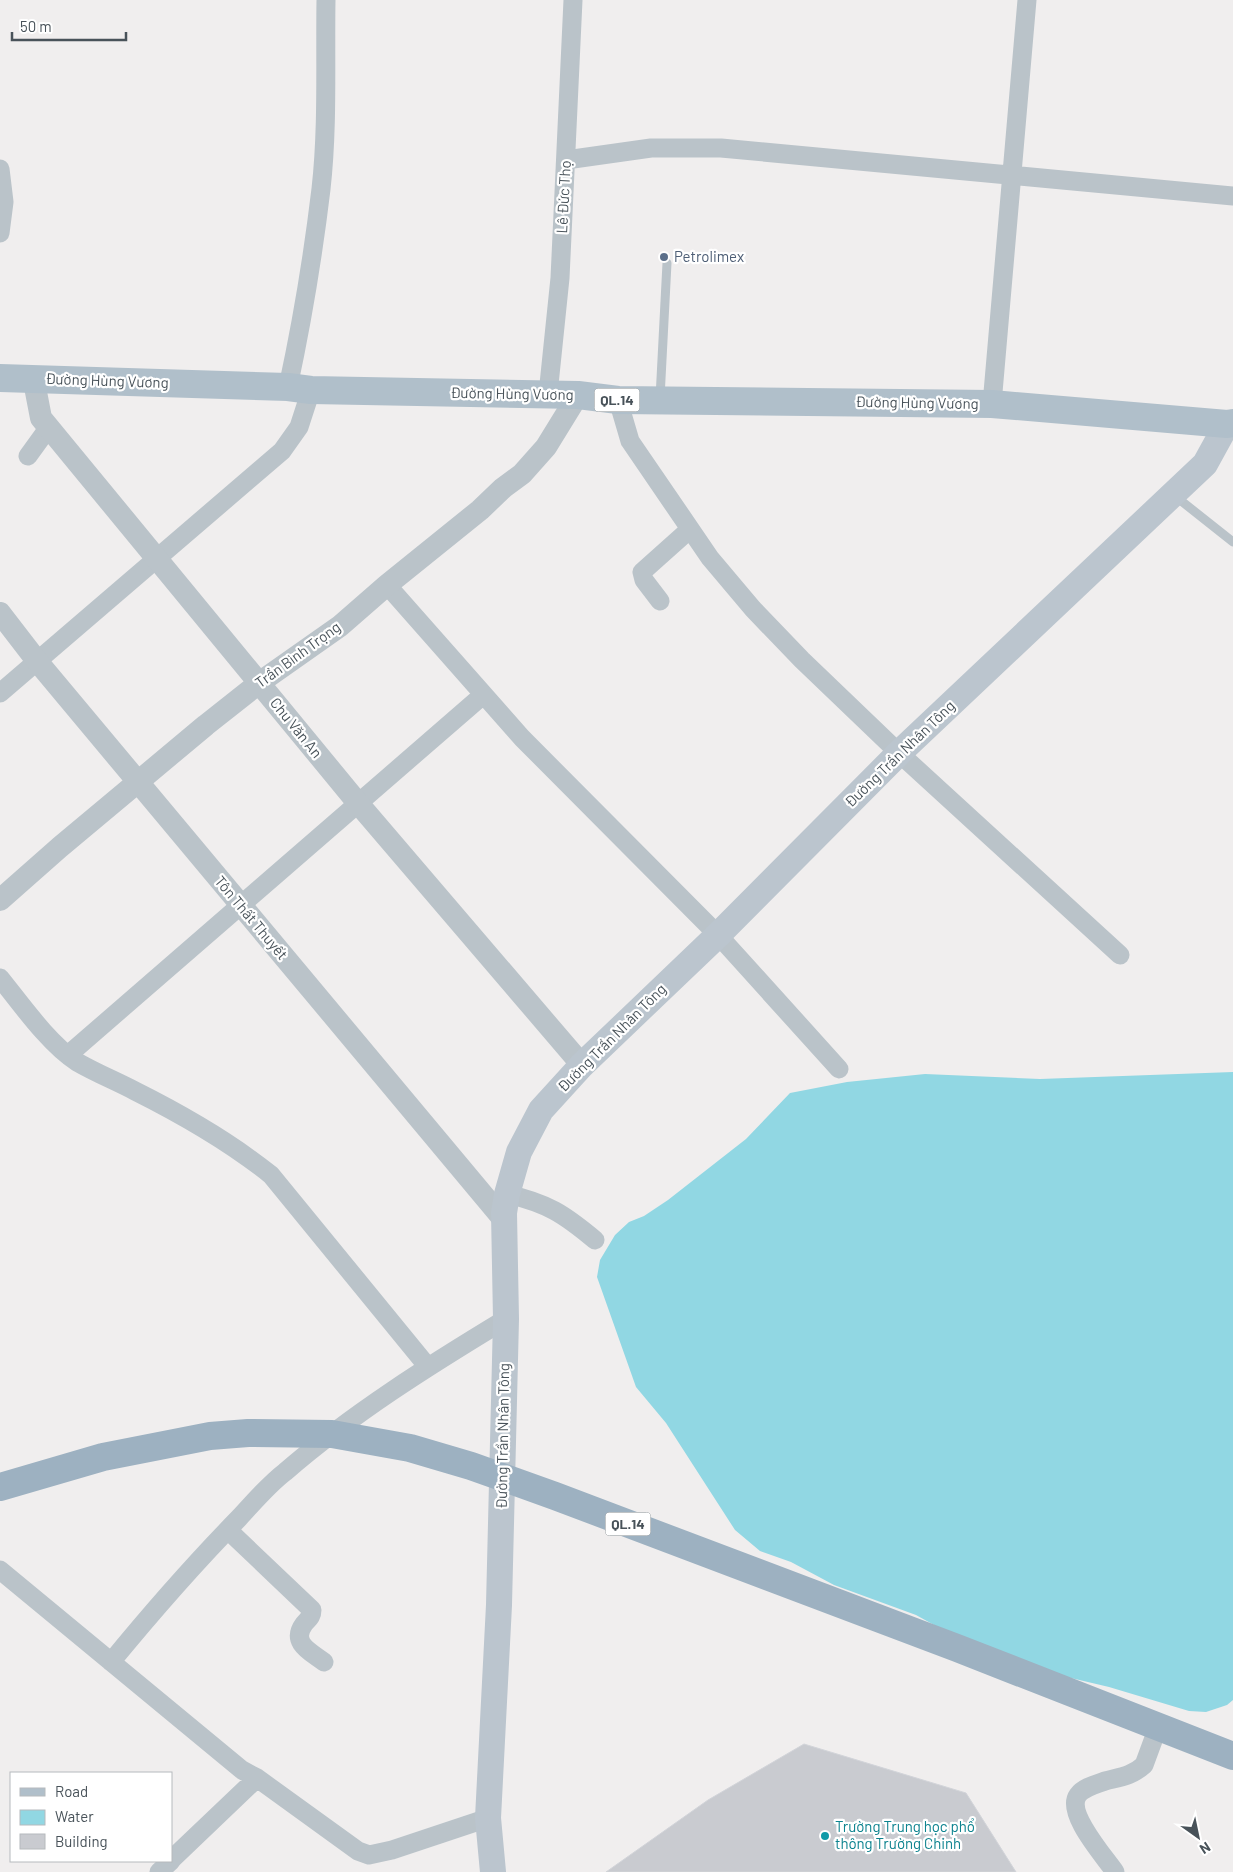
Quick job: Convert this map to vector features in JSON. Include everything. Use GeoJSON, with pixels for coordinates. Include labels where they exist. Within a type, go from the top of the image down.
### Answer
{"type":"FeatureCollection","features":[{"type":"Feature","properties":{"kind":"highway","name":"QL.14"},"geometry":{"type":"LineString","coordinates":[[0,1487],[102,1457],[210,1436],[248,1433],[332,1434],[410,1448],[502,1476],[957,1648],[1233,1756]]}},
{"type":"Feature","properties":{"kind":"main road","name":"Đường Hùng Vương"},"geometry":{"type":"LineString","coordinates":[[0,378],[299,389],[578,395],[618,400],[992,404],[1230,423]]}},
{"type":"Feature","properties":{"kind":"main road","name":"Đường Trần Nhân Tông"},"geometry":{"type":"LineString","coordinates":[[493,1872],[488,1818],[499,1605],[506,1319],[504,1220],[507,1194],[519,1152],[540,1110],[582,1066],[718,935],[899,753],[1204,464],[1230,423]]}},
{"type":"Feature","properties":{"kind":"street"},"geometry":{"type":"LineString","coordinates":[[0,693],[282,451],[300,427],[300,332],[321,188],[325,113],[326,0]]}},
{"type":"Feature","properties":{"kind":"street","name":"Lê Đức Thọ"},"geometry":{"type":"LineString","coordinates":[[548,394],[560,278],[573,0]]}},
{"type":"Feature","properties":{"kind":"street"},"geometry":{"type":"LineString","coordinates":[[992,404],[1026,0]]}},
{"type":"Feature","properties":{"kind":"street"},"geometry":{"type":"LineString","coordinates":[[566,160],[651,148],[721,148],[1233,196]]}},
{"type":"Feature","properties":{"kind":"street"},"geometry":{"type":"LineString","coordinates":[[0,169],[4,202],[0,233]]}},
{"type":"Feature","properties":{"kind":"street","name":"Chu Văn An"},"geometry":{"type":"LineString","coordinates":[[40,378],[36,392],[41,418],[357,802],[582,1066]]}},
{"type":"Feature","properties":{"kind":"street","name":"Trần Bình Trọng"},"geometry":{"type":"LineString","coordinates":[[0,900],[60,847],[206,725],[259,683],[340,626],[522,474],[546,447],[578,395]]}},
{"type":"Feature","properties":{"kind":"street"},"geometry":{"type":"LineString","coordinates":[[618,400],[630,441],[689,530],[710,558],[772,628],[802,660],[899,753],[1120,955]]}},
{"type":"Feature","properties":{"kind":"street"},"geometry":{"type":"LineString","coordinates":[[28,456],[49,427]]}},
{"type":"Feature","properties":{"kind":"street"},"geometry":{"type":"LineString","coordinates":[[660,601],[644,580],[642,572],[689,530]]}},
{"type":"Feature","properties":{"kind":"street"},"geometry":{"type":"LineString","coordinates":[[387,585],[483,695],[551,768],[718,935],[839,1069]]}},
{"type":"Feature","properties":{"kind":"street","name":"Tôn Thất Thuyết"},"geometry":{"type":"LineString","coordinates":[[0,613],[37,661],[241,907],[504,1220]]}},
{"type":"Feature","properties":{"kind":"street"},"geometry":{"type":"LineString","coordinates":[[68,1055],[241,907],[357,802],[483,695]]}},
{"type":"Feature","properties":{"kind":"street"},"geometry":{"type":"LineString","coordinates":[[0,978],[40,1026],[77,1062],[201,1127],[252,1160],[271,1176],[428,1366]]}},
{"type":"Feature","properties":{"kind":"street"},"geometry":{"type":"LineString","coordinates":[[507,1194],[534,1201],[551,1208],[594,1240]]}},
{"type":"Feature","properties":{"kind":"street"},"geometry":{"type":"LineString","coordinates":[[111,1662],[155,1609],[283,1473],[332,1434],[428,1366],[506,1319]]}},
{"type":"Feature","properties":{"kind":"street"},"geometry":{"type":"LineString","coordinates":[[228,1530],[312,1610],[311,1617],[299,1632],[299,1638],[304,1647],[324,1662]]}},
{"type":"Feature","properties":{"kind":"street"},"geometry":{"type":"LineString","coordinates":[[0,1570],[242,1770],[257,1778],[358,1851],[369,1854],[392,1850],[488,1818]]}},
{"type":"Feature","properties":{"kind":"street"},"geometry":{"type":"LineString","coordinates":[[1116,1872],[1080,1822],[1076,1812],[1076,1801],[1082,1792],[1093,1785],[1127,1776],[1144,1765],[1158,1727]]}},
{"type":"Feature","properties":{"kind":"street"},"geometry":{"type":"LineString","coordinates":[[172,1859],[257,1778]]}},
{"type":"Feature","properties":{"kind":"street"},"geometry":{"type":"LineString","coordinates":[[159,1872],[169,1862]]}},
{"type":"Feature","properties":{"kind":"lane"},"geometry":{"type":"LineString","coordinates":[[660,400],[667,263]]}},
{"type":"Feature","properties":{"kind":"lane"},"geometry":{"type":"LineString","coordinates":[[1172,494],[1233,542]]}},
{"type":"Feature","properties":{"kind":"water"},"geometry":{"type":"Polygon","coordinates":[[[1233,1072],[1233,1700],[1227,1705],[1206,1712],[1189,1711],[1109,1687],[999,1661],[916,1615],[834,1585],[791,1562],[760,1551],[735,1530],[666,1423],[636,1387],[597,1277],[600,1260],[615,1235],[629,1222],[644,1216],[668,1200],[746,1139],[790,1093],[847,1082],[925,1074],[1040,1079],[1233,1072]]]}},
{"type":"Feature","properties":{"kind":"building","name":"Trường Trung học phổ thông Trường Chinh"},"geometry":{"type":"Polygon","coordinates":[[[804,1744],[966,1793],[1016,1872],[606,1872],[708,1800],[804,1744]]]}},
{"type":"Feature","properties":{"kind":"place","name":"Petrolimex"},"geometry":{"type":"Point","coordinates":[664,257]}},
{"type":"Feature","properties":{"kind":"place","name":"Trường Trung học phổ thông Trường Chinh"},"geometry":{"type":"Point","coordinates":[825,1836]}}]}
